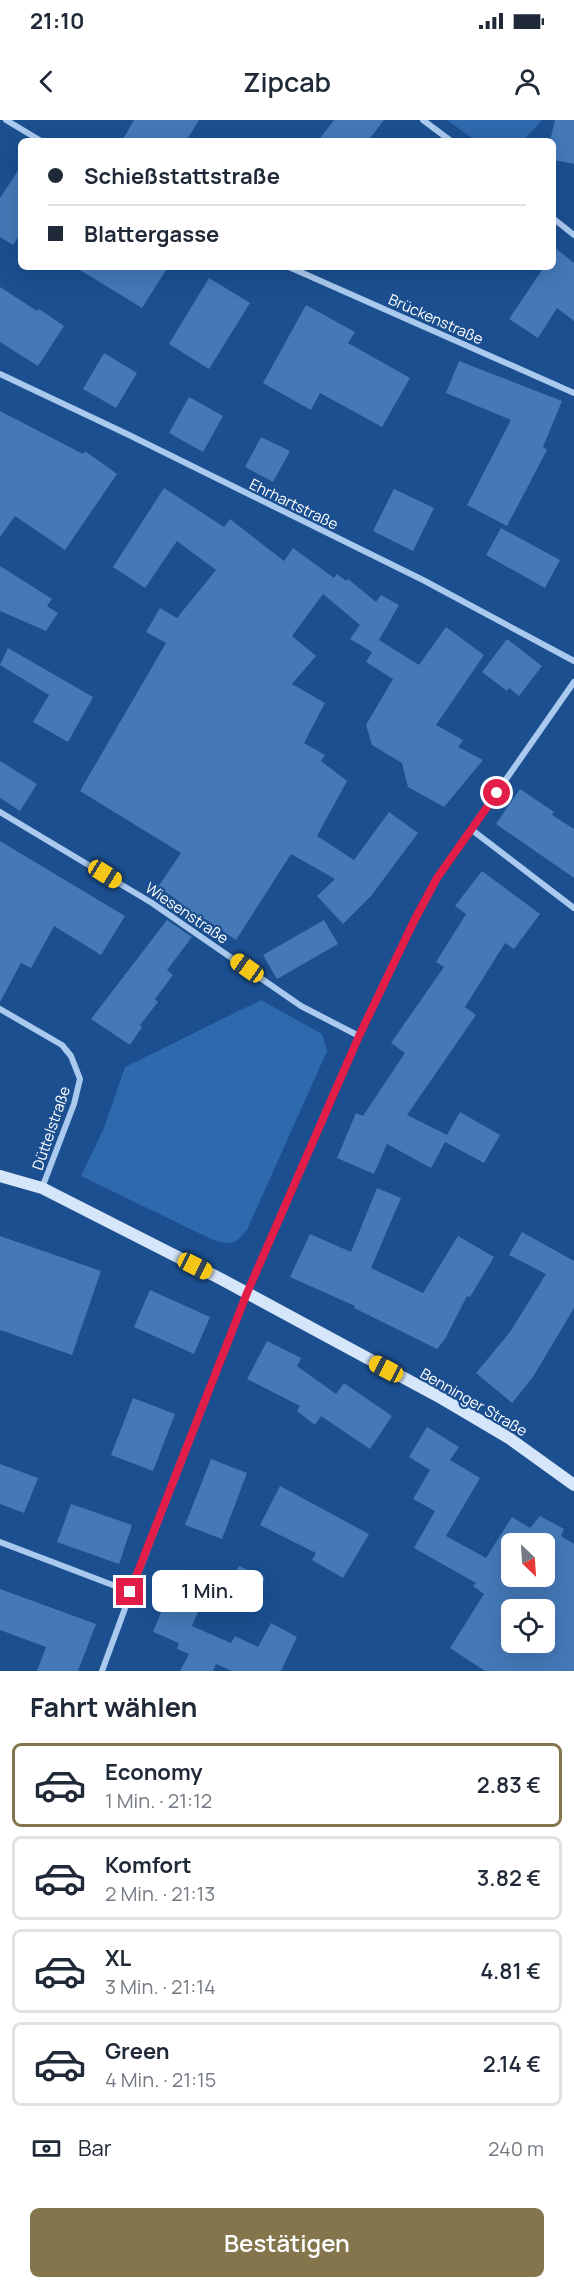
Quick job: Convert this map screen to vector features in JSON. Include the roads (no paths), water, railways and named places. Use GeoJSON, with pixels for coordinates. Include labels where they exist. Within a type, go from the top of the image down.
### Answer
{"type":"FeatureCollection","features":[{"type":"Feature","properties":{"kind":"street"},"geometry":{"type":"LineString","coordinates":[[6,120],[36,138]]}},
{"type":"Feature","properties":{"kind":"street"},"geometry":{"type":"LineString","coordinates":[[423,120],[447,138]]}},
{"type":"Feature","properties":{"kind":"street"},"geometry":{"type":"LineString","coordinates":[[556,221],[574,235]]}},
{"type":"Feature","properties":{"kind":"street","name":"Brückenstraße"},"geometry":{"type":"LineString","coordinates":[[296,270],[574,393]]}},
{"type":"Feature","properties":{"kind":"street","name":"Ehrhartstraße"},"geometry":{"type":"LineString","coordinates":[[0,374],[423,580],[574,661]]}},
{"type":"Feature","properties":{"kind":"street"},"geometry":{"type":"LineString","coordinates":[[102,1671],[130,1592],[247,1293],[359,1036],[437,878],[574,682]]}},
{"type":"Feature","properties":{"kind":"street","name":"Wiesenstraße"},"geometry":{"type":"LineString","coordinates":[[0,812],[152,903],[301,1006],[359,1036]]}},
{"type":"Feature","properties":{"kind":"street"},"geometry":{"type":"LineString","coordinates":[[472,830],[574,908]]}},
{"type":"Feature","properties":{"kind":"street","name":"Düttelstraße"},"geometry":{"type":"LineString","coordinates":[[0,1009],[62,1045],[71,1056],[80,1079],[74,1104],[42,1188]]}},
{"type":"Feature","properties":{"kind":"street","name":"Benninger Straße"},"geometry":{"type":"LineString","coordinates":[[0,1176],[42,1188],[247,1293],[490,1426],[532,1453],[574,1485]]}},
{"type":"Feature","properties":{"kind":"street"},"geometry":{"type":"LineString","coordinates":[[0,1542],[130,1592]]}}]}
